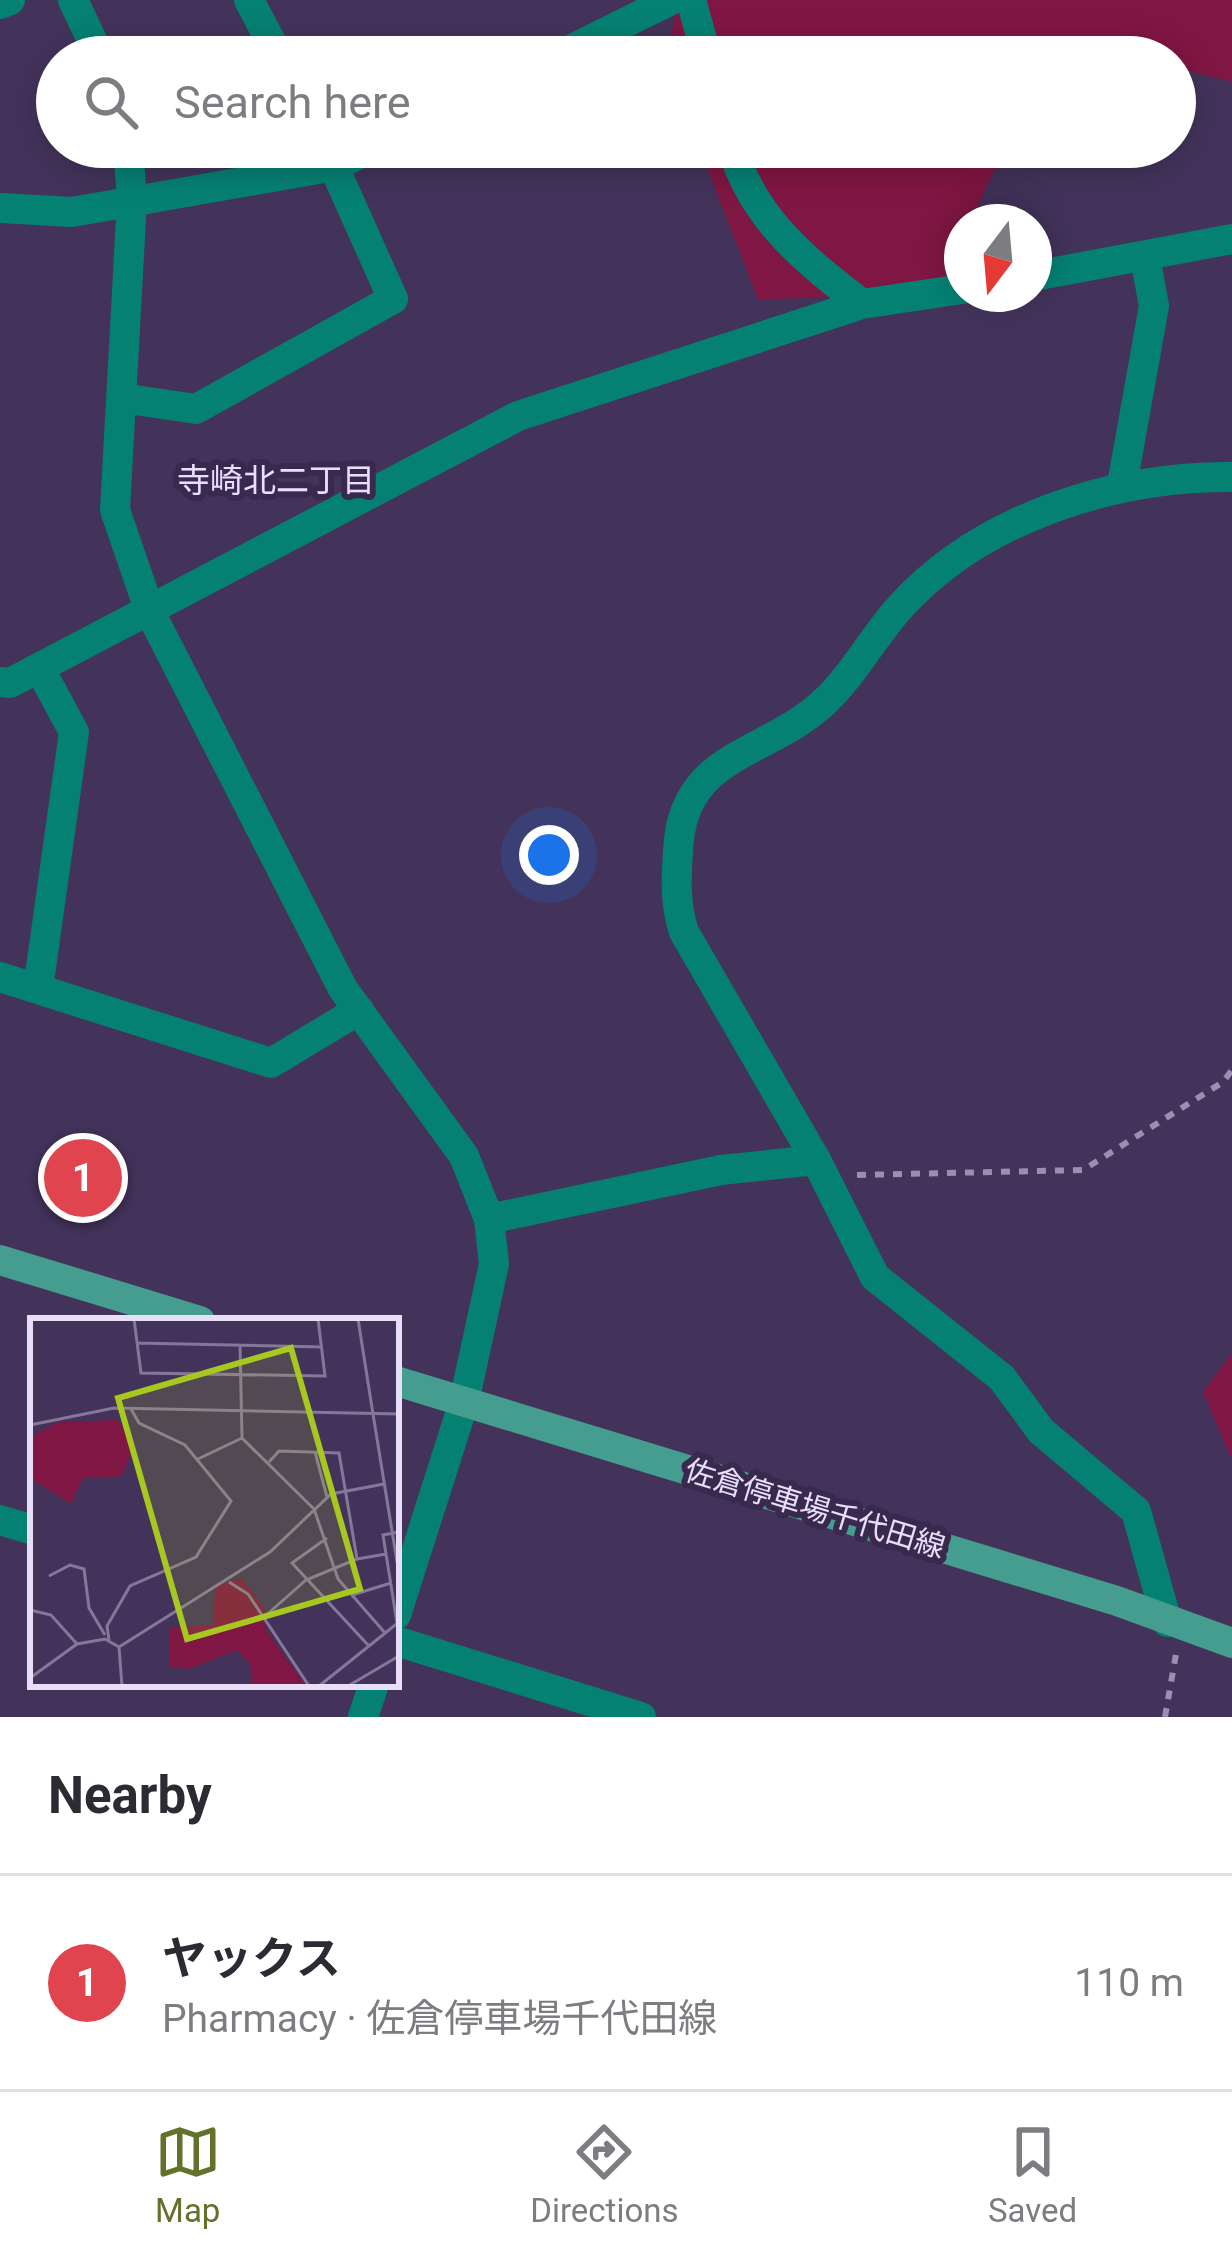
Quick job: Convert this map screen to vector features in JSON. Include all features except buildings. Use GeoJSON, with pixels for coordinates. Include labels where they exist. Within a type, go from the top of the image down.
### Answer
{"type":"FeatureCollection","features":[{"type":"Feature","properties":{"kind":"main road"},"geometry":{"type":"LineString","coordinates":[[0,1260],[190,1318]]}},
{"type":"Feature","properties":{"kind":"main road","name":"佐倉停車場千代田線"},"geometry":{"type":"LineString","coordinates":[[399,1382],[1117,1601],[1232,1643]]}},
{"type":"Feature","properties":{"kind":"street"},"geometry":{"type":"LineString","coordinates":[[0,4],[10,0]]}},
{"type":"Feature","properties":{"kind":"street"},"geometry":{"type":"LineString","coordinates":[[74,0],[90,36]]}},
{"type":"Feature","properties":{"kind":"street"},"geometry":{"type":"LineString","coordinates":[[249,0],[268,36]]}},
{"type":"Feature","properties":{"kind":"street"},"geometry":{"type":"LineString","coordinates":[[598,36],[671,0]]}},
{"type":"Feature","properties":{"kind":"street"},"geometry":{"type":"LineString","coordinates":[[691,0],[701,36]]}},
{"type":"Feature","properties":{"kind":"street"},"geometry":{"type":"LineString","coordinates":[[130,168],[132,200],[116,510],[150,612],[359,1010],[464,1156],[489,1219],[494,1264],[464,1402],[399,1606]]}},
{"type":"Feature","properties":{"kind":"street"},"geometry":{"type":"LineString","coordinates":[[0,208],[71,212],[276,168]]}},
{"type":"Feature","properties":{"kind":"street"},"geometry":{"type":"LineString","coordinates":[[122,398],[196,409],[393,299],[335,168]]}},
{"type":"Feature","properties":{"kind":"street"},"geometry":{"type":"LineString","coordinates":[[739,168],[790,249],[862,304]]}},
{"type":"Feature","properties":{"kind":"street"},"geometry":{"type":"LineString","coordinates":[[1052,273],[1232,239]]}},
{"type":"Feature","properties":{"kind":"street"},"geometry":{"type":"LineString","coordinates":[[1122,485],[1154,306],[1144,257]]}},
{"type":"Feature","properties":{"kind":"street"},"geometry":{"type":"LineString","coordinates":[[0,682],[40,669],[518,416],[862,304],[944,292]]}},
{"type":"Feature","properties":{"kind":"street"},"geometry":{"type":"LineString","coordinates":[[1174,1625],[1136,1511],[1041,1431],[1002,1378],[875,1277],[820,1167],[684,932],[675,905],[679,822],[688,800],[713,771],[821,705],[902,604],[958,554],[1020,522],[1122,485],[1232,477]]}},
{"type":"Feature","properties":{"kind":"street"},"geometry":{"type":"LineString","coordinates":[[38,989],[74,732],[40,669]]}},
{"type":"Feature","properties":{"kind":"street"},"geometry":{"type":"LineString","coordinates":[[0,977],[271,1063],[359,1010]]}},
{"type":"Feature","properties":{"kind":"street"},"geometry":{"type":"LineString","coordinates":[[489,1219],[722,1170],[820,1167]]}},
{"type":"Feature","properties":{"kind":"street"},"geometry":{"type":"LineString","coordinates":[[0,1520],[30,1529]]}},
{"type":"Feature","properties":{"kind":"street"},"geometry":{"type":"LineString","coordinates":[[399,1642],[641,1717]]}},
{"type":"Feature","properties":{"kind":"street"},"geometry":{"type":"LineString","coordinates":[[363,1717],[373,1687]]}},
{"type":"Feature","properties":{"kind":"path"},"geometry":{"type":"LineString","coordinates":[[820,1167],[1083,1170],[1222,1082],[1232,1070]]}},
{"type":"Feature","properties":{"kind":"path"},"geometry":{"type":"LineString","coordinates":[[1165,1717],[1174,1625]]}},
{"type":"Feature","properties":{"kind":"shaded area"},"geometry":{"type":"Polygon","coordinates":[[[678,0],[1232,0],[1232,82],[1196,73],[1196,36],[671,36],[678,0]]]}},
{"type":"Feature","properties":{"kind":"shaded area"},"geometry":{"type":"Polygon","coordinates":[[[707,168],[995,168],[978,204],[944,204],[944,295],[758,299],[707,168]]]}},
{"type":"Feature","properties":{"kind":"shaded area"},"geometry":{"type":"Polygon","coordinates":[[[1232,1353],[1232,1460],[1203,1392],[1232,1353]]]}},
{"type":"Feature","properties":{"kind":"place","name":"ヤックス"},"geometry":{"type":"Point","coordinates":[83,1178]}},
{"type":"Feature","properties":{"kind":"district","name":"寺崎北二丁目"},"geometry":{"type":"Point","coordinates":[276,480]}}]}
